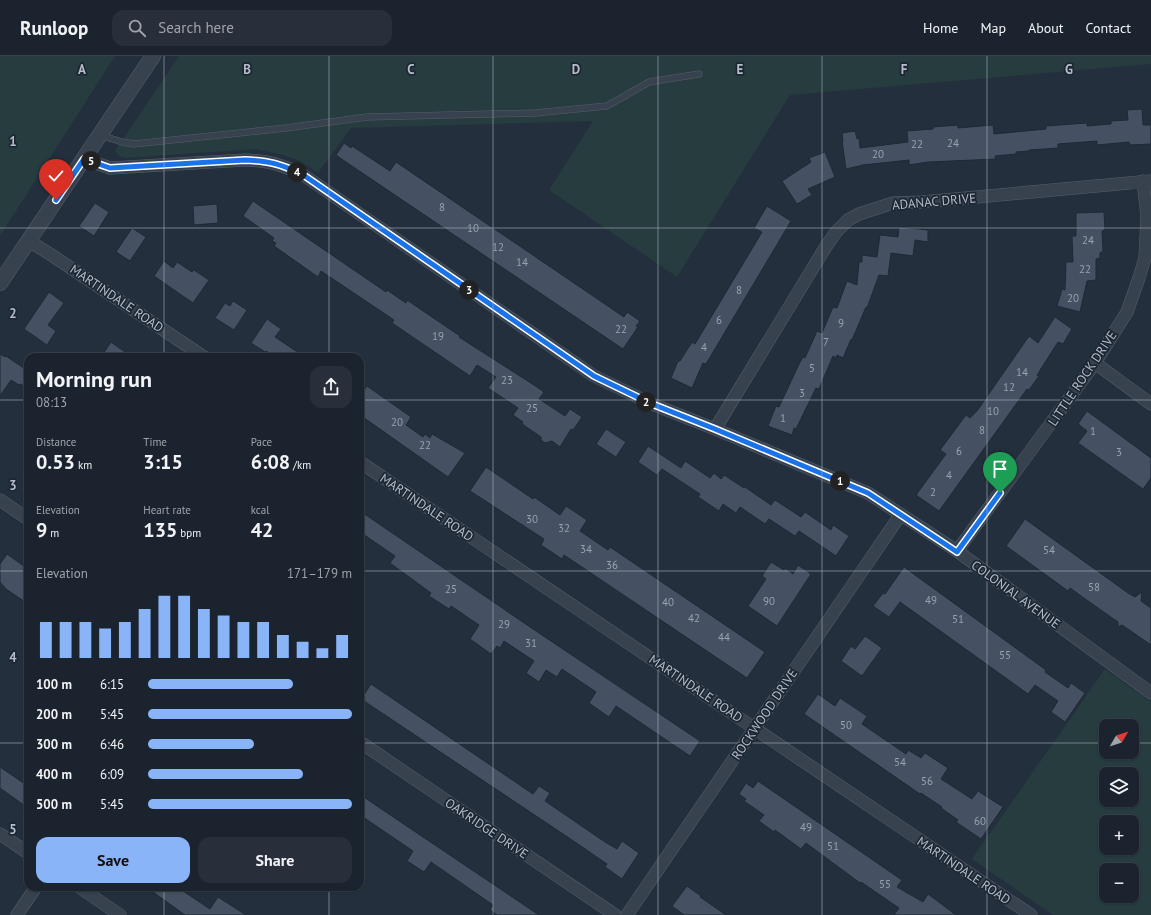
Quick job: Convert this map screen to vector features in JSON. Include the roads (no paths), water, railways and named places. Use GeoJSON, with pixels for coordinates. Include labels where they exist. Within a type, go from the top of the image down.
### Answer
{"type":"FeatureCollection","features":[{"type":"Feature","properties":{"kind":"street"},"geometry":{"type":"LineString","coordinates":[[0,283],[153,56]]}},
{"type":"Feature","properties":{"kind":"street","name":"COLONIAL AVENUE"},"geometry":{"type":"LineString","coordinates":[[84,159],[110,168],[245,160],[266,161],[302,174],[594,376],[652,404],[868,493],[957,552],[1151,693]]}},
{"type":"Feature","properties":{"kind":"street","name":"ADANAC DRIVE"},"geometry":{"type":"LineString","coordinates":[[715,429],[825,248],[836,232],[848,220],[859,214],[893,203],[922,202],[1147,181]]}},
{"type":"Feature","properties":{"kind":"street","name":"LITTLE ROCK DRIVE"},"geometry":{"type":"LineString","coordinates":[[957,552],[1095,363],[1127,312],[1145,258],[1147,181]]}},
{"type":"Feature","properties":{"kind":"street","name":"MARTINDALE ROAD"},"geometry":{"type":"LineString","coordinates":[[29,241],[198,353]]}},
{"type":"Feature","properties":{"kind":"street"},"geometry":{"type":"LineString","coordinates":[[1095,363],[1151,404]]}},
{"type":"Feature","properties":{"kind":"street","name":"MARTINDALE ROAD"},"geometry":{"type":"LineString","coordinates":[[364,465],[1031,915]]}},
{"type":"Feature","properties":{"kind":"street"},"geometry":{"type":"LineString","coordinates":[[0,500],[24,516]]}},
{"type":"Feature","properties":{"kind":"street","name":"ROCKWOOD DRIVE"},"geometry":{"type":"LineString","coordinates":[[627,915],[901,514]]}},
{"type":"Feature","properties":{"kind":"street","name":"OAKRIDGE DRIVE"},"geometry":{"type":"LineString","coordinates":[[364,745],[615,915]]}},
{"type":"Feature","properties":{"kind":"street"},"geometry":{"type":"LineString","coordinates":[[0,834],[24,850]]}},
{"type":"Feature","properties":{"kind":"street"},"geometry":{"type":"LineString","coordinates":[[17,915],[33,891]]}},
{"type":"Feature","properties":{"kind":"street"},"geometry":{"type":"LineString","coordinates":[[85,891],[120,915]]}},
{"type":"Feature","properties":{"kind":"lane"},"geometry":{"type":"LineString","coordinates":[[100,135],[134,144],[286,128],[367,117],[535,113],[607,106],[649,82],[698,74]]}}]}
